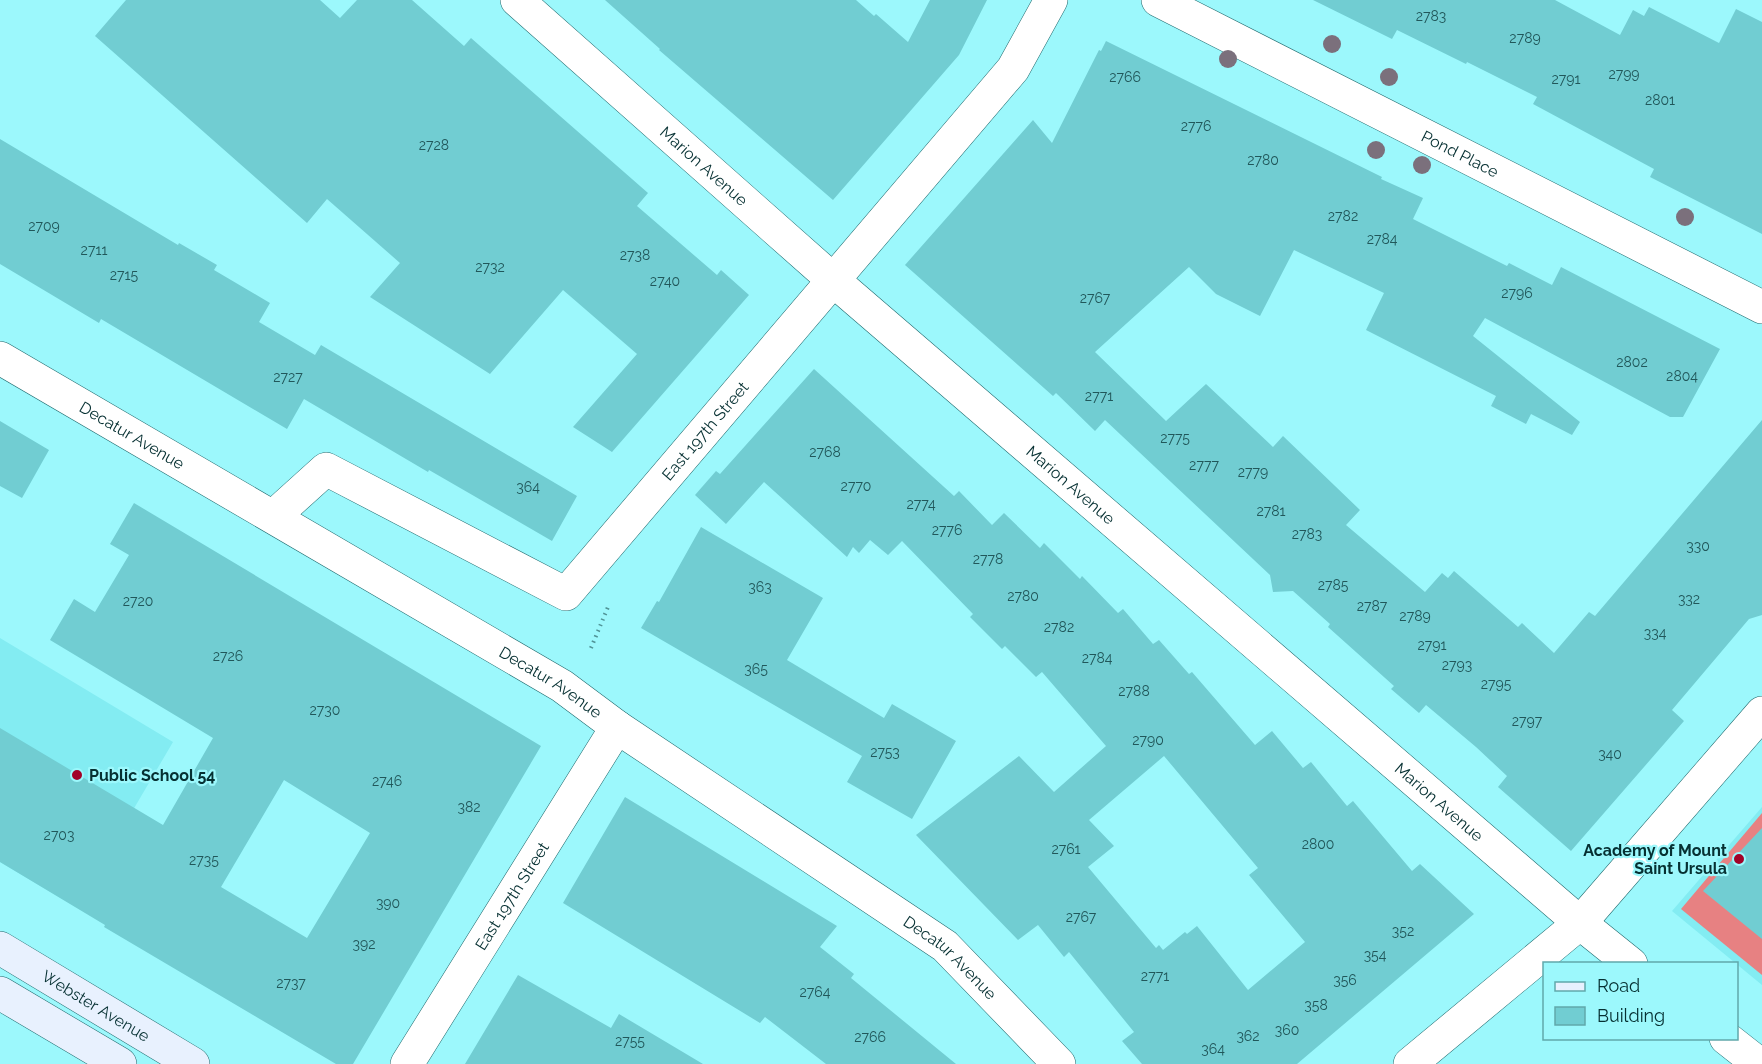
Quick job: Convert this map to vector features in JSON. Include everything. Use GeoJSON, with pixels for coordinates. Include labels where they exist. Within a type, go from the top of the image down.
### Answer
{"type":"FeatureCollection","features":[{"type":"Feature","properties":{"kind":"main road","name":"Webster Avenue"},"geometry":{"type":"LineString","coordinates":[[0,948],[193,1064]]}},
{"type":"Feature","properties":{"kind":"main road"},"geometry":{"type":"LineString","coordinates":[[0,993],[120,1064]]}},
{"type":"Feature","properties":{"kind":"street","name":"Marion Avenue"},"geometry":{"type":"LineString","coordinates":[[517,0],[833,280],[1580,923],[1630,962]]}},
{"type":"Feature","properties":{"kind":"street","name":"East 197th Street"},"geometry":{"type":"LineString","coordinates":[[274,516],[326,469],[566,594],[1013,69],[1051,0]]}},
{"type":"Feature","properties":{"kind":"street","name":"Pond Place"},"geometry":{"type":"LineString","coordinates":[[1158,0],[1762,306]]}},
{"type":"Feature","properties":{"kind":"street","name":"Decatur Avenue"},"geometry":{"type":"LineString","coordinates":[[0,358],[562,686],[617,727],[945,946],[1059,1064]]}},
{"type":"Feature","properties":{"kind":"street"},"geometry":{"type":"LineString","coordinates":[[1410,1064],[1580,923],[1762,713]]}},
{"type":"Feature","properties":{"kind":"street","name":"East 197th Street"},"geometry":{"type":"LineString","coordinates":[[407,1064],[617,727]]}},
{"type":"Feature","properties":{"kind":"street"},"geometry":{"type":"LineString","coordinates":[[1729,1040],[1759,1064]]}},
{"type":"Feature","properties":{"kind":"path"},"geometry":{"type":"LineString","coordinates":[[591,648],[612,602]]}},
{"type":"Feature","properties":{"kind":"shaded area","name":"Public School 54"},"geometry":{"type":"Polygon","coordinates":[[[0,638],[173,742],[76,907],[0,862],[0,638]]]}},
{"type":"Feature","properties":{"kind":"shaded area","name":"Academy of Mount Saint Ursula"},"geometry":{"type":"Polygon","coordinates":[[[1762,807],[1762,985],[1738,965],[1738,962],[1734,962],[1672,911],[1762,807]]]}},
{"type":"Feature","properties":{"kind":"shaded area","name":"Academy of Mount Saint Ursula"},"geometry":{"type":"Polygon","coordinates":[[[1762,813],[1762,975],[1681,909],[1762,813]]]}},
{"type":"Feature","properties":{"kind":"building"},"geometry":{"type":"Polygon","coordinates":[[[126,0],[320,0],[340,18],[357,0],[412,0],[464,46],[471,38],[648,193],[637,206],[717,275],[721,270],[749,295],[612,452],[573,427],[637,354],[563,290],[490,374],[370,297],[400,263],[327,199],[307,223],[95,36],[126,0]]]}},
{"type":"Feature","properties":{"kind":"building"},"geometry":{"type":"Polygon","coordinates":[[[605,0],[856,0],[908,42],[930,0],[987,0],[959,55],[833,200],[659,50],[605,0]]]}},
{"type":"Feature","properties":{"kind":"building"},"geometry":{"type":"Polygon","coordinates":[[[1313,0],[1555,0],[1620,35],[1633,10],[1644,16],[1649,7],[1719,43],[1736,9],[1762,22],[1762,234],[1650,177],[1654,169],[1533,104],[1537,97],[1397,30],[1392,39],[1313,0]]]}},
{"type":"Feature","properties":{"kind":"building"},"geometry":{"type":"Polygon","coordinates":[[[1106,41],[1423,198],[1413,219],[1507,266],[1509,263],[1552,285],[1561,267],[1720,349],[1683,417],[1670,417],[1485,318],[1473,336],[1580,422],[1572,435],[1531,414],[1526,424],[1491,406],[1496,396],[1366,330],[1384,293],[1294,250],[1260,316],[1216,294],[1189,267],[1095,352],[1166,421],[1206,384],[1273,447],[1283,436],[1360,510],[1346,525],[1425,592],[1442,573],[1448,578],[1454,571],[1518,627],[1522,623],[1554,653],[1589,612],[1595,616],[1762,420],[1762,615],[1749,619],[1672,710],[1684,721],[1571,851],[1498,787],[1507,776],[1476,747],[1426,705],[1419,713],[1391,689],[1394,686],[1328,627],[1330,624],[1293,591],[1273,592],[1270,575],[1105,420],[1095,431],[1056,393],[1053,396],[905,265],[1033,120],[1052,143],[1099,50],[1101,51],[1106,41]]]}},
{"type":"Feature","properties":{"kind":"building"},"geometry":{"type":"Polygon","coordinates":[[[0,139],[178,245],[179,243],[217,265],[214,270],[270,303],[259,322],[315,355],[321,345],[577,496],[552,541],[304,399],[287,429],[101,319],[99,323],[0,264],[0,139]]]}},
{"type":"Feature","properties":{"kind":"building"},"geometry":{"type":"Polygon","coordinates":[[[814,369],[954,496],[959,491],[992,525],[1004,513],[1040,548],[1044,543],[1080,579],[1082,576],[1118,613],[1123,609],[1153,644],[1159,640],[1189,674],[1192,672],[1255,745],[1272,731],[1303,768],[1311,762],[1347,806],[1353,801],[1412,871],[1420,864],[1474,914],[1297,1064],[1142,1064],[1122,1041],[1134,1032],[1069,952],[1064,957],[1038,925],[1018,940],[916,835],[1019,756],[1054,792],[1106,746],[1042,672],[1036,677],[1005,646],[1002,649],[970,617],[973,614],[902,541],[888,555],[870,540],[859,553],[853,547],[847,557],[764,482],[726,524],[695,495],[716,471],[720,474],[814,369]],[[1164,756],[1089,820],[1114,846],[1088,867],[1156,948],[1159,945],[1163,950],[1185,932],[1187,934],[1197,926],[1248,990],[1305,942],[1249,875],[1258,868],[1164,756]]]}},
{"type":"Feature","properties":{"kind":"building"},"geometry":{"type":"Polygon","coordinates":[[[0,421],[49,450],[22,498],[0,486],[0,421]]]}},
{"type":"Feature","properties":{"kind":"building"},"geometry":{"type":"Polygon","coordinates":[[[134,503],[541,746],[353,1064],[336,1064],[104,927],[105,925],[0,862],[0,728],[163,825],[213,738],[50,640],[74,599],[95,612],[129,555],[110,544],[134,503]],[[284,780],[221,887],[307,938],[370,833],[284,780]]]}},
{"type":"Feature","properties":{"kind":"building"},"geometry":{"type":"Polygon","coordinates":[[[701,527],[823,598],[787,660],[884,718],[892,704],[956,741],[912,819],[847,782],[862,756],[641,628],[657,601],[659,602],[701,527]]]}},
{"type":"Feature","properties":{"kind":"building"},"geometry":{"type":"Polygon","coordinates":[[[625,797],[837,926],[820,947],[854,974],[851,978],[956,1064],[826,1064],[765,1017],[760,1023],[563,903],[625,797]]]}},
{"type":"Feature","properties":{"kind":"building"},"geometry":{"type":"Polygon","coordinates":[[[1762,828],[1762,939],[1703,891],[1762,828]]]}},
{"type":"Feature","properties":{"kind":"building"},"geometry":{"type":"Polygon","coordinates":[[[518,975],[611,1028],[619,1014],[703,1064],[465,1064],[518,975]]]}},
{"type":"Feature","properties":{"kind":"place","name":"Public School 54"},"geometry":{"type":"Point","coordinates":[77,775]}},
{"type":"Feature","properties":{"kind":"place","name":"Academy of Mount Saint Ursula"},"geometry":{"type":"Point","coordinates":[1739,859]}}]}
